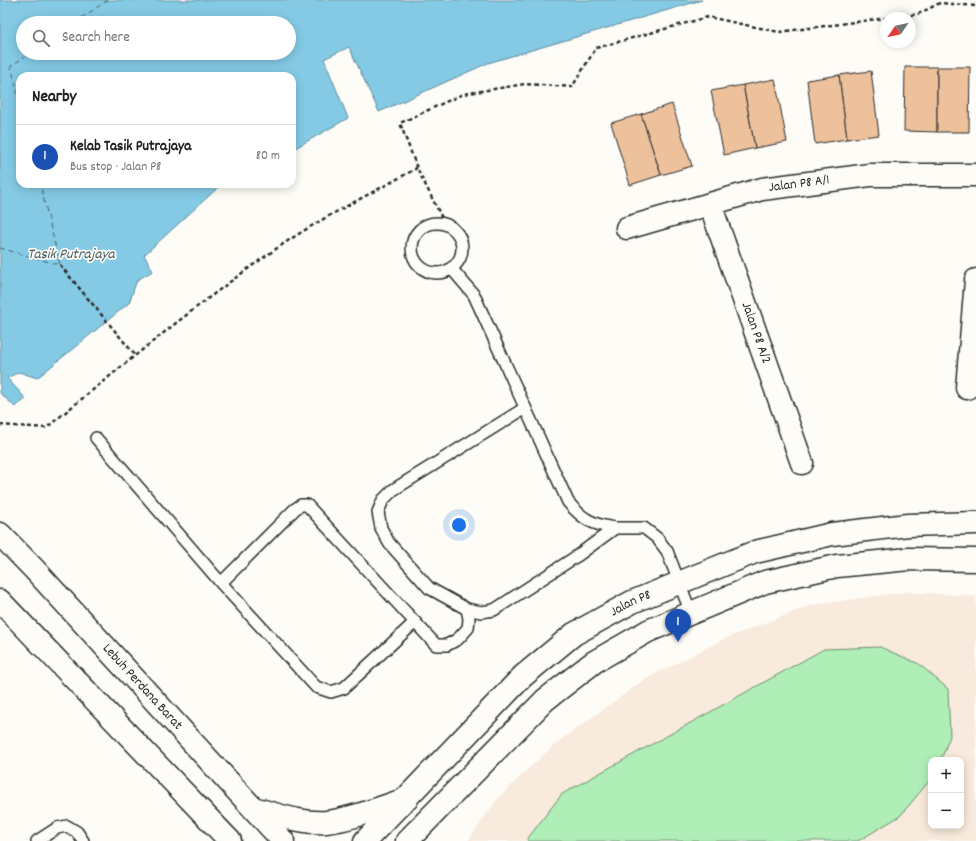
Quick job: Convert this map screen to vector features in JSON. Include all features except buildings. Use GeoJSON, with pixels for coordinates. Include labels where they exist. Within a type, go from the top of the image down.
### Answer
{"type":"FeatureCollection","features":[{"type":"Feature","properties":{"kind":"street","name":"Jalan P8 A/1"},"geometry":{"type":"LineString","coordinates":[[627,228],[762,190],[870,174],[976,175]]}},
{"type":"Feature","properties":{"kind":"street","name":"Jalan P8 A/2"},"geometry":{"type":"LineString","coordinates":[[710,204],[802,463]]}},
{"type":"Feature","properties":{"kind":"street"},"geometry":{"type":"LineString","coordinates":[[967,388],[976,280]]}},
{"type":"Feature","properties":{"kind":"street","name":"Jalan P8"},"geometry":{"type":"LineString","coordinates":[[365,841],[523,676],[574,634],[632,602],[755,552],[832,534],[908,525],[976,523]]}},
{"type":"Feature","properties":{"kind":"street","name":"Lebuh Perdana Barat"},"geometry":{"type":"LineString","coordinates":[[0,534],[34,569],[282,841]]}},
{"type":"Feature","properties":{"kind":"street"},"geometry":{"type":"LineString","coordinates":[[410,839],[545,700],[594,662],[648,632],[765,582],[837,566],[909,559],[976,560]]}},
{"type":"Feature","properties":{"kind":"street"},"geometry":{"type":"LineString","coordinates":[[0,601],[228,840]]}},
{"type":"Feature","properties":{"kind":"street"},"geometry":{"type":"LineString","coordinates":[[253,808],[297,820],[326,822],[356,816],[406,798]]}},
{"type":"Feature","properties":{"kind":"lane"},"geometry":{"type":"LineString","coordinates":[[436,223],[445,224],[453,229],[459,236],[462,244],[461,254],[458,262],[451,268],[443,272],[434,272],[425,269],[418,263],[414,255],[414,238],[420,230],[427,225],[436,223]]}},
{"type":"Feature","properties":{"kind":"lane"},"geometry":{"type":"LineString","coordinates":[[451,268],[474,295],[568,502],[577,513],[587,521],[600,526],[615,528],[644,528],[657,538],[667,551],[691,613]]}},
{"type":"Feature","properties":{"kind":"lane"},"geometry":{"type":"LineString","coordinates":[[525,408],[393,490],[384,500],[378,512],[381,528],[389,543],[429,588],[467,609],[481,612],[494,610],[576,556],[615,528]]}},
{"type":"Feature","properties":{"kind":"lane"},"geometry":{"type":"LineString","coordinates":[[96,438],[221,582],[316,687],[331,692],[344,688],[415,622]]}},
{"type":"Feature","properties":{"kind":"lane"},"geometry":{"type":"LineString","coordinates":[[221,582],[300,505],[307,505],[436,645],[447,645],[458,639],[468,628],[467,609]]}},
{"type":"Feature","properties":{"kind":"lane"},"geometry":{"type":"LineString","coordinates":[[37,841],[57,828],[67,826],[77,832],[83,841]]}},
{"type":"Feature","properties":{"kind":"path"},"geometry":{"type":"LineString","coordinates":[[916,14],[940,3],[976,6]]}},
{"type":"Feature","properties":{"kind":"path"},"geometry":{"type":"LineString","coordinates":[[445,224],[417,168],[400,123],[463,94],[525,84],[572,88],[596,48],[708,17],[780,32],[880,19]]}},
{"type":"Feature","properties":{"kind":"path"},"geometry":{"type":"LineString","coordinates":[[0,425],[46,428],[173,325],[274,250],[319,222],[417,168]]}},
{"type":"Feature","properties":{"kind":"path"},"geometry":{"type":"LineString","coordinates":[[60,265],[135,355]]}},
{"type":"Feature","properties":{"kind":"shaded area"},"geometry":{"type":"Polygon","coordinates":[[[905,592],[976,596],[976,841],[468,841],[498,798],[554,745],[644,680],[724,639],[812,605],[905,592]]]}},
{"type":"Feature","properties":{"kind":"green space"},"geometry":{"type":"Polygon","coordinates":[[[880,647],[919,664],[948,689],[950,736],[942,757],[928,757],[928,783],[900,816],[858,841],[528,841],[528,838],[562,794],[824,649],[880,647]]]}},
{"type":"Feature","properties":{"kind":"water","name":"Tasik Putrajaya"},"geometry":{"type":"Polygon","coordinates":[[[0,0],[702,0],[488,63],[379,112],[349,47],[324,59],[348,118],[296,148],[296,72],[16,72],[16,188],[218,188],[144,255],[153,271],[137,280],[129,303],[37,378],[19,372],[7,378],[26,399],[15,407],[0,393],[0,0]]]}},
{"type":"Feature","properties":{"kind":"ferry route"},"geometry":{"type":"LineString","coordinates":[[84,16],[108,0]]}},
{"type":"Feature","properties":{"kind":"ferry route"},"geometry":{"type":"LineString","coordinates":[[16,87],[11,66],[20,60]]}},
{"type":"Feature","properties":{"kind":"ferry route"},"geometry":{"type":"LineString","coordinates":[[0,248],[60,265],[41,188]]}},
{"type":"Feature","properties":{"kind":"place","name":"Kelab Tasik Putrajaya"},"geometry":{"type":"Point","coordinates":[678,642]}}]}
